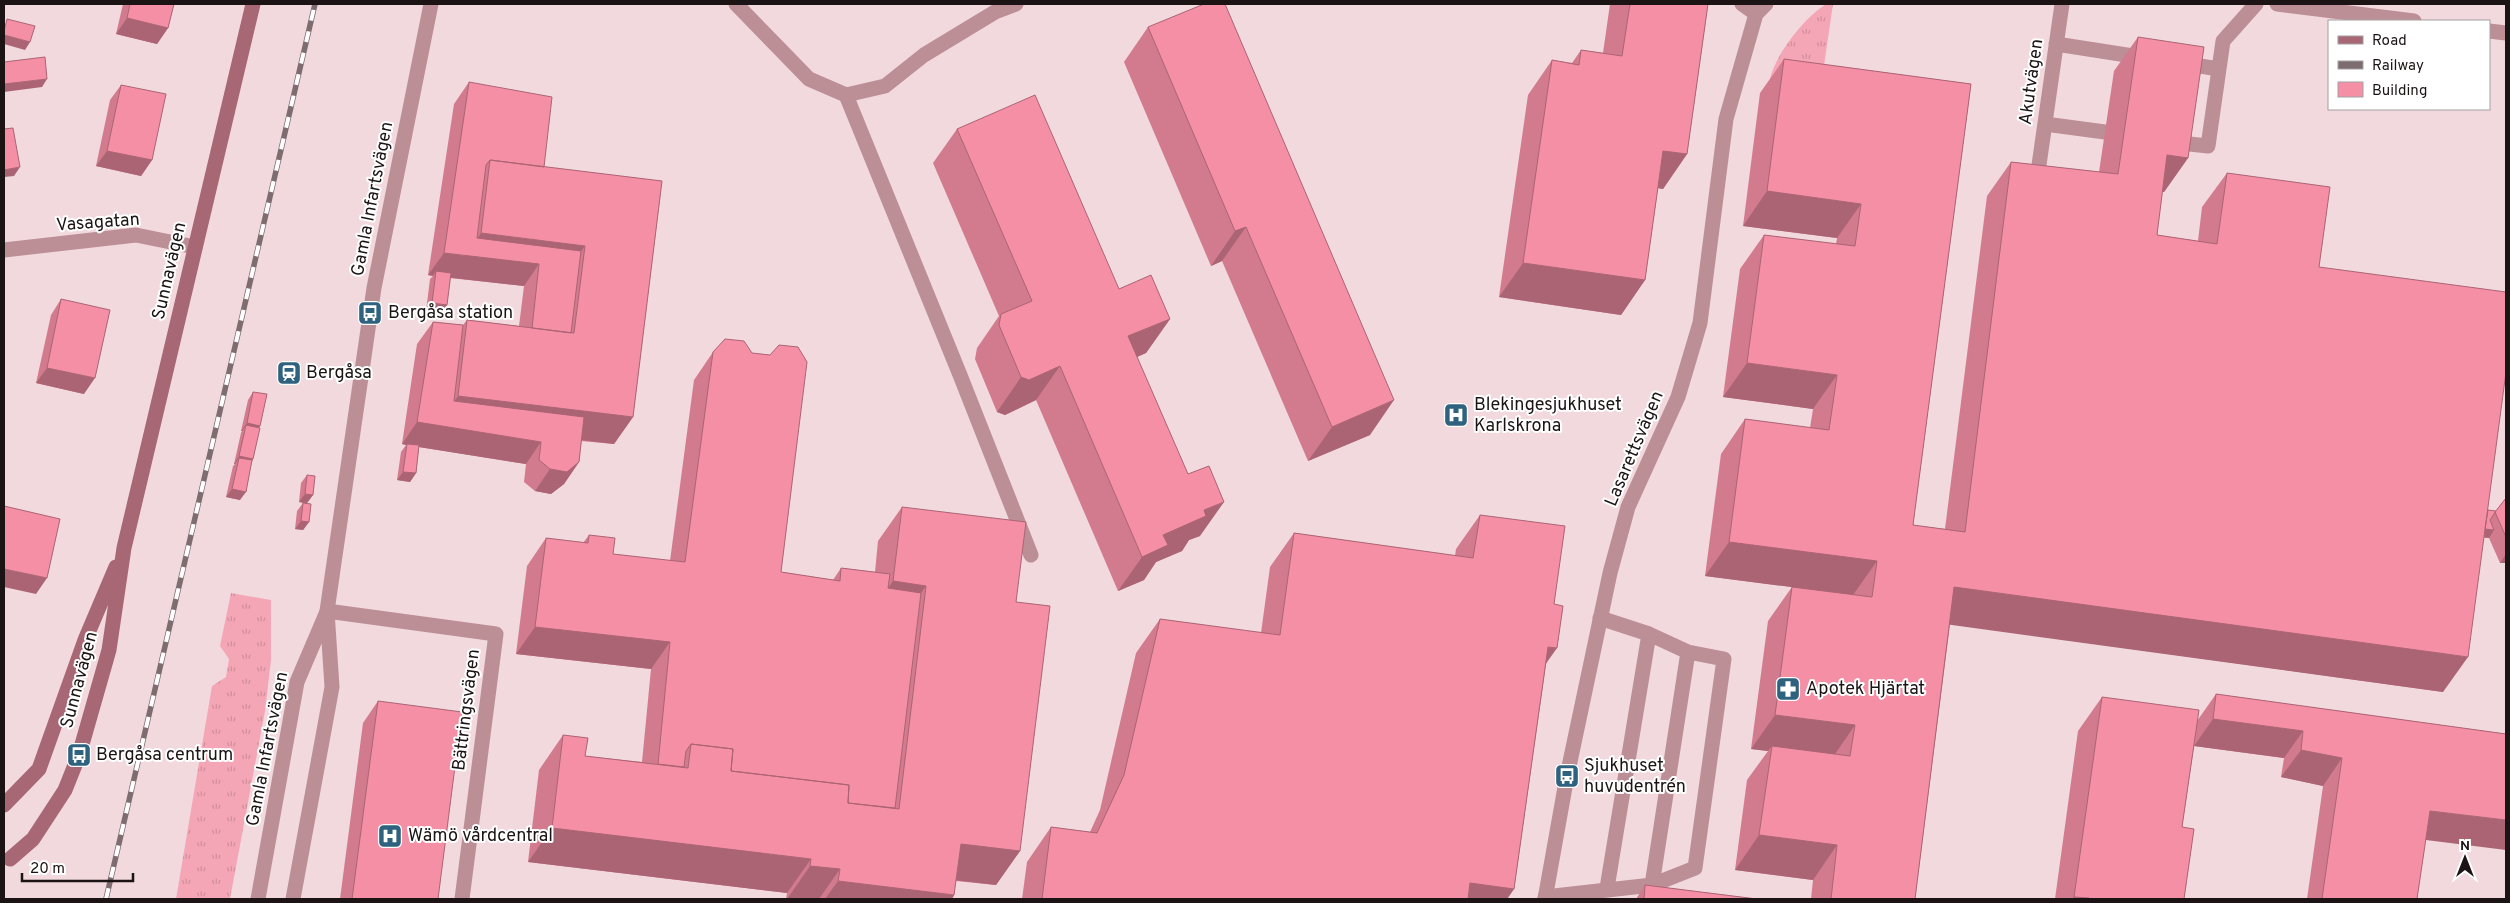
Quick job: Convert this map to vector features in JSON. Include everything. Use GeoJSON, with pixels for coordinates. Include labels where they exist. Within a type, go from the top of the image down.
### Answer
{"type":"FeatureCollection","features":[{"type":"Feature","properties":{"kind":"main road","name":"Sunnavägen"},"geometry":{"type":"LineString","coordinates":[[7,860],[33,839],[65,790],[79,755],[109,650],[124,548],[253,4]]}},
{"type":"Feature","properties":{"kind":"main road","name":"Sunnavägen"},"geometry":{"type":"LineString","coordinates":[[4,805],[39,769],[85,640],[124,548]]}},
{"type":"Feature","properties":{"kind":"street","name":"Gamla Infartsvägen"},"geometry":{"type":"LineString","coordinates":[[293,896],[332,687],[327,611],[374,288],[431,4]]}},
{"type":"Feature","properties":{"kind":"street"},"geometry":{"type":"LineString","coordinates":[[736,4],[809,78],[846,95],[884,86],[924,55],[995,12],[1016,4]]}},
{"type":"Feature","properties":{"kind":"street"},"geometry":{"type":"LineString","coordinates":[[1742,4],[1761,9]]}},
{"type":"Feature","properties":{"kind":"street","name":"Akutvägen"},"geometry":{"type":"LineString","coordinates":[[2039,165],[2062,4]]}},
{"type":"Feature","properties":{"kind":"street"},"geometry":{"type":"LineString","coordinates":[[2171,142],[2208,146],[2223,41],[2256,4]]}},
{"type":"Feature","properties":{"kind":"street"},"geometry":{"type":"LineString","coordinates":[[2277,4],[2406,20]]}},
{"type":"Feature","properties":{"kind":"street","name":"Lasarettsvägen"},"geometry":{"type":"LineString","coordinates":[[1545,898],[1610,573],[1628,508],[1678,397],[1700,323],[1726,119],[1761,9]]}},
{"type":"Feature","properties":{"kind":"street"},"geometry":{"type":"LineString","coordinates":[[2490,31],[2506,33]]}},
{"type":"Feature","properties":{"kind":"street"},"geometry":{"type":"LineString","coordinates":[[2056,44],[2219,69]]}},
{"type":"Feature","properties":{"kind":"street"},"geometry":{"type":"LineString","coordinates":[[846,95],[1031,555]]}},
{"type":"Feature","properties":{"kind":"street"},"geometry":{"type":"LineString","coordinates":[[2045,124],[2105,132]]}},
{"type":"Feature","properties":{"kind":"street","name":"Vasagatan"},"geometry":{"type":"LineString","coordinates":[[4,250],[136,235],[195,247]]}},
{"type":"Feature","properties":{"kind":"street","name":"Gamla Infartsvägen"},"geometry":{"type":"LineString","coordinates":[[258,899],[297,682],[327,611]]}},
{"type":"Feature","properties":{"kind":"street","name":"Bättringsvägen"},"geometry":{"type":"LineString","coordinates":[[327,611],[496,634],[462,899]]}},
{"type":"Feature","properties":{"kind":"street"},"geometry":{"type":"LineString","coordinates":[[1545,898],[1607,888],[1652,885],[1695,868],[1724,659],[1688,652],[1649,634],[1600,618]]}},
{"type":"Feature","properties":{"kind":"street"},"geometry":{"type":"LineString","coordinates":[[1607,888],[1649,634]]}},
{"type":"Feature","properties":{"kind":"street"},"geometry":{"type":"LineString","coordinates":[[1652,885],[1688,652]]}},
{"type":"Feature","properties":{"kind":"green space"},"geometry":{"type":"Polygon","coordinates":[[[1826,4],[1833,4],[1821,86],[1769,84],[1776,62],[1790,40],[1808,19],[1826,4]]]}},
{"type":"Feature","properties":{"kind":"green space"},"geometry":{"type":"Polygon","coordinates":[[[231,593],[271,600],[271,660],[265,711],[230,899],[176,899],[212,686],[226,677],[229,659],[220,646],[231,593]]]}},
{"type":"Feature","properties":{"kind":"building"},"geometry":{"type":"Polygon","coordinates":[[[130,4],[174,4],[168,28],[127,18],[130,4]]]}},
{"type":"Feature","properties":{"kind":"building"},"geometry":{"type":"Polygon","coordinates":[[[1204,4],[1225,4],[1394,400],[1332,427],[1246,227],[1235,231],[1148,27],[1204,4]]]}},
{"type":"Feature","properties":{"kind":"building"},"geometry":{"type":"Polygon","coordinates":[[[1630,4],[1708,4],[1687,154],[1663,151],[1645,280],[1523,263],[1552,60],[1579,65],[1581,50],[1622,56],[1630,4]]]}},
{"type":"Feature","properties":{"kind":"building"},"geometry":{"type":"Polygon","coordinates":[[[7,19],[35,26],[30,42],[4,35],[7,19]]]}},
{"type":"Feature","properties":{"kind":"building"},"geometry":{"type":"Polygon","coordinates":[[[2138,37],[2204,47],[2188,158],[2167,155],[2157,235],[2217,244],[2227,173],[2330,187],[2319,267],[2506,292],[2506,372],[2468,657],[1954,587],[1915,899],[1831,899],[1837,845],[1759,835],[1772,746],[1850,756],[1855,725],[1775,715],[1792,587],[1872,597],[1877,561],[1729,542],[1745,419],[1829,430],[1837,375],[1747,363],[1764,235],[1855,246],[1861,204],[1767,191],[1784,59],[1971,84],[1913,525],[1965,532],[2011,162],[2118,174],[2138,37]]]}},
{"type":"Feature","properties":{"kind":"building"},"geometry":{"type":"Polygon","coordinates":[[[45,57],[47,79],[4,84],[4,62],[45,57]]]}},
{"type":"Feature","properties":{"kind":"building"},"geometry":{"type":"Polygon","coordinates":[[[469,82],[552,97],[544,167],[490,160],[486,165],[477,238],[581,251],[571,333],[532,328],[539,264],[444,253],[469,82]]]}},
{"type":"Feature","properties":{"kind":"building"},"geometry":{"type":"Polygon","coordinates":[[[121,85],[166,94],[152,160],[107,151],[121,85]]]}},
{"type":"Feature","properties":{"kind":"building"},"geometry":{"type":"Polygon","coordinates":[[[1035,95],[1119,289],[1151,275],[1170,319],[1128,336],[1188,474],[1209,466],[1224,502],[1204,510],[1206,516],[1163,535],[1168,545],[1142,557],[1060,366],[1029,380],[1021,377],[999,325],[1001,314],[1032,301],[957,129],[1035,95]]]}},
{"type":"Feature","properties":{"kind":"building"},"geometry":{"type":"Polygon","coordinates":[[[13,128],[20,167],[4,170],[4,129],[13,128]]]}},
{"type":"Feature","properties":{"kind":"building"},"geometry":{"type":"Polygon","coordinates":[[[490,160],[662,181],[633,417],[458,396],[467,320],[574,333],[585,246],[481,233],[490,160]]]}},
{"type":"Feature","properties":{"kind":"building"},"geometry":{"type":"Polygon","coordinates":[[[436,271],[451,273],[447,305],[432,303],[436,271]]]}},
{"type":"Feature","properties":{"kind":"building"},"geometry":{"type":"Polygon","coordinates":[[[61,299],[110,310],[95,378],[47,368],[61,299]]]}},
{"type":"Feature","properties":{"kind":"building"},"geometry":{"type":"Polygon","coordinates":[[[433,322],[463,325],[454,401],[584,417],[579,462],[567,472],[550,469],[539,460],[541,442],[417,422],[433,322]]]}},
{"type":"Feature","properties":{"kind":"building"},"geometry":{"type":"Polygon","coordinates":[[[725,339],[744,341],[752,353],[770,355],[779,345],[798,347],[807,362],[781,572],[840,581],[841,568],[890,574],[888,588],[921,593],[895,808],[848,803],[849,785],[731,771],[733,749],[691,744],[686,751],[684,767],[658,764],[670,642],[535,627],[546,538],[588,543],[589,535],[615,538],[613,554],[685,562],[713,352],[725,339]]]}},
{"type":"Feature","properties":{"kind":"building"},"geometry":{"type":"Polygon","coordinates":[[[253,392],[267,394],[260,426],[247,423],[253,392]]]}},
{"type":"Feature","properties":{"kind":"building"},"geometry":{"type":"Polygon","coordinates":[[[246,425],[260,428],[253,459],[239,456],[246,425]]]}},
{"type":"Feature","properties":{"kind":"building"},"geometry":{"type":"Polygon","coordinates":[[[407,444],[419,445],[416,473],[403,472],[407,444]]]}},
{"type":"Feature","properties":{"kind":"building"},"geometry":{"type":"Polygon","coordinates":[[[239,458],[252,460],[246,492],[232,489],[239,458]]]}},
{"type":"Feature","properties":{"kind":"building"},"geometry":{"type":"Polygon","coordinates":[[[307,475],[315,476],[313,495],[305,494],[307,475]]]}},
{"type":"Feature","properties":{"kind":"building"},"geometry":{"type":"Polygon","coordinates":[[[2506,498],[2506,537],[2495,512],[2506,498]]]}},
{"type":"Feature","properties":{"kind":"building"},"geometry":{"type":"Polygon","coordinates":[[[303,503],[311,504],[309,522],[301,521],[303,503]]]}},
{"type":"Feature","properties":{"kind":"building"},"geometry":{"type":"Polygon","coordinates":[[[4,506],[60,519],[47,578],[4,569],[4,506]]]}},
{"type":"Feature","properties":{"kind":"building"},"geometry":{"type":"Polygon","coordinates":[[[902,507],[1026,522],[1016,602],[1050,606],[1020,851],[961,844],[954,895],[838,881],[840,869],[810,866],[811,859],[552,828],[563,735],[588,738],[585,756],[688,768],[691,744],[733,749],[731,771],[849,785],[848,803],[899,809],[926,586],[893,581],[902,507]]]}},
{"type":"Feature","properties":{"kind":"building"},"geometry":{"type":"Polygon","coordinates":[[[2488,510],[2496,511],[2490,520],[2494,530],[2485,529],[2488,510]]]}},
{"type":"Feature","properties":{"kind":"building"},"geometry":{"type":"Polygon","coordinates":[[[1480,515],[1565,526],[1554,604],[1563,606],[1557,648],[1548,647],[1514,889],[1470,883],[1468,899],[1042,899],[1051,827],[1097,833],[1124,775],[1160,619],[1280,635],[1294,533],[1473,558],[1480,515]]]}},
{"type":"Feature","properties":{"kind":"building"},"geometry":{"type":"Polygon","coordinates":[[[2216,694],[2506,734],[2506,820],[2430,811],[2417,899],[2322,899],[2342,758],[2301,750],[2303,731],[2213,719],[2216,694]]]}},
{"type":"Feature","properties":{"kind":"building"},"geometry":{"type":"Polygon","coordinates":[[[2102,697],[2199,710],[2182,827],[2194,829],[2184,899],[2089,899],[2074,897],[2102,697]]]}},
{"type":"Feature","properties":{"kind":"building"},"geometry":{"type":"Polygon","coordinates":[[[378,701],[462,712],[438,899],[352,899],[378,701]]]}},
{"type":"Feature","properties":{"kind":"building"},"geometry":{"type":"Polygon","coordinates":[[[1645,885],[1757,899],[1644,899],[1645,885]]]}},
{"type":"Feature","properties":{"kind":"railway"},"geometry":{"type":"LineString","coordinates":[[106,899],[315,4]]}},
{"type":"Feature","properties":{"kind":"place","name":"Bergåsa station"},"geometry":{"type":"Point","coordinates":[370,313]}},
{"type":"Feature","properties":{"kind":"place","name":"Bergåsa"},"geometry":{"type":"Point","coordinates":[289,373]}},
{"type":"Feature","properties":{"kind":"place","name":"Blekingesjukhuset Karlskrona"},"geometry":{"type":"Point","coordinates":[1456,415]}},
{"type":"Feature","properties":{"kind":"place","name":"Apotek Hjärtat"},"geometry":{"type":"Point","coordinates":[1788,689]}},
{"type":"Feature","properties":{"kind":"place","name":"Bergåsa centrum"},"geometry":{"type":"Point","coordinates":[79,755]}},
{"type":"Feature","properties":{"kind":"place","name":"Sjukhuset huvudentrén"},"geometry":{"type":"Point","coordinates":[1567,776]}},
{"type":"Feature","properties":{"kind":"place","name":"Wämö vårdcentral"},"geometry":{"type":"Point","coordinates":[390,836]}}]}
